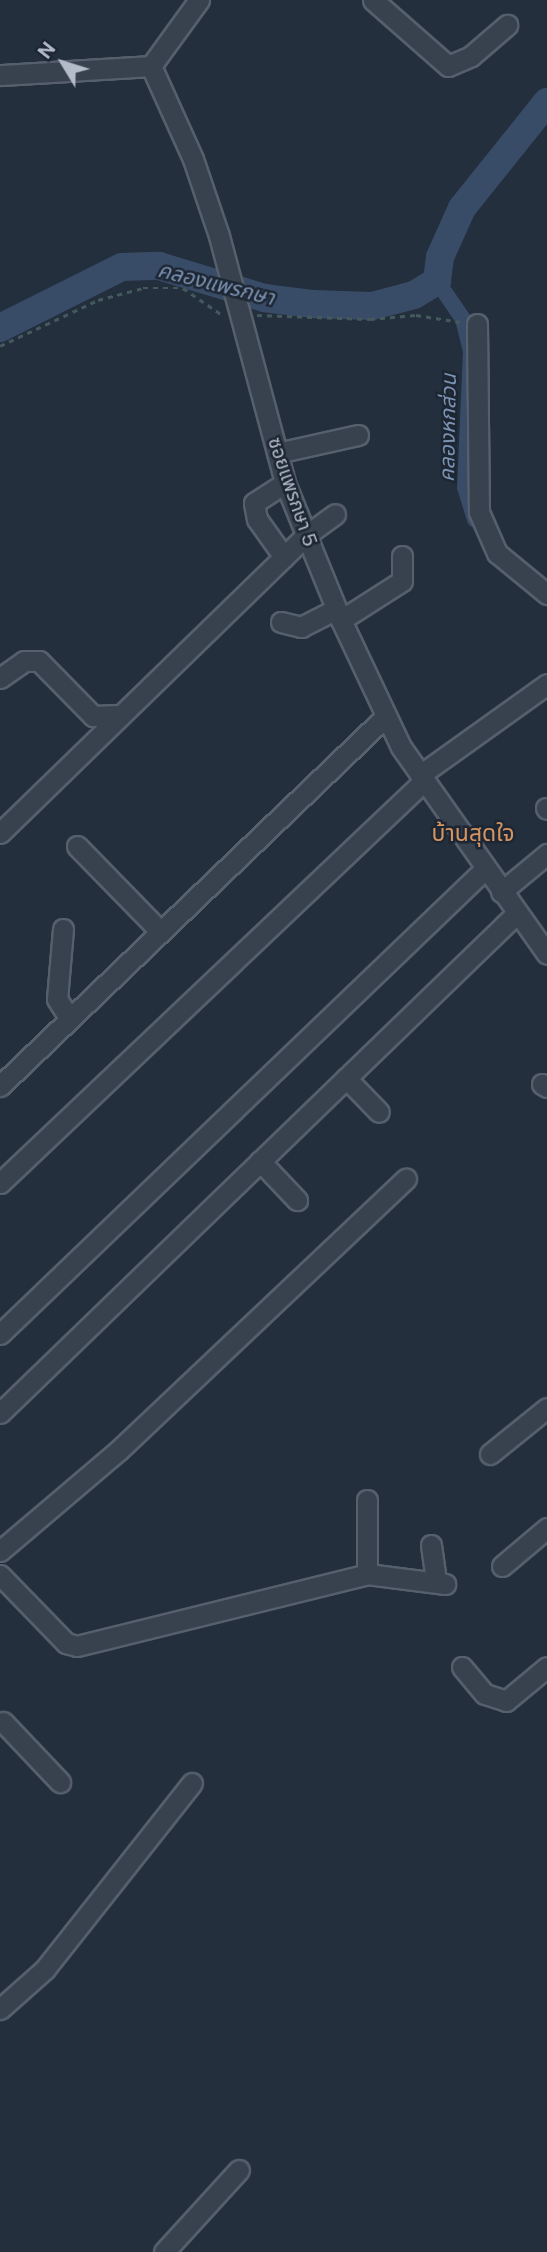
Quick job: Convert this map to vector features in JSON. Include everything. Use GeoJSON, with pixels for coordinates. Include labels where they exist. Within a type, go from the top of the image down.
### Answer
{"type":"FeatureCollection","features":[{"type":"Feature","properties":{"kind":"street"},"geometry":{"type":"LineString","coordinates":[[0,75],[151,66],[199,0]]}},
{"type":"Feature","properties":{"kind":"street"},"geometry":{"type":"LineString","coordinates":[[373,0],[448,66],[471,56],[507,25]]}},
{"type":"Feature","properties":{"kind":"street","name":"ซอยแพรกษา 5"},"geometry":{"type":"LineString","coordinates":[[151,66],[192,159],[219,236],[239,323],[285,484],[338,615],[384,718],[422,778],[516,914],[547,954]]}},
{"type":"Feature","properties":{"kind":"street"},"geometry":{"type":"LineString","coordinates":[[477,324],[479,512],[497,553],[547,594]]}},
{"type":"Feature","properties":{"kind":"street"},"geometry":{"type":"LineString","coordinates":[[277,453],[358,435]]}},
{"type":"Feature","properties":{"kind":"street"},"geometry":{"type":"LineString","coordinates":[[284,556],[257,519],[254,503],[285,484]]}},
{"type":"Feature","properties":{"kind":"street"},"geometry":{"type":"LineString","coordinates":[[0,833],[305,536],[335,514]]}},
{"type":"Feature","properties":{"kind":"street"},"geometry":{"type":"LineString","coordinates":[[281,622],[301,627],[338,615],[402,581],[402,556]]}},
{"type":"Feature","properties":{"kind":"street"},"geometry":{"type":"LineString","coordinates":[[0,678],[24,661],[39,661],[93,716],[119,715]]}},
{"type":"Feature","properties":{"kind":"street"},"geometry":{"type":"LineString","coordinates":[[0,1184],[422,778],[547,684]]}},
{"type":"Feature","properties":{"kind":"street"},"geometry":{"type":"LineString","coordinates":[[0,1086],[384,718]]}},
{"type":"Feature","properties":{"kind":"street"},"geometry":{"type":"LineString","coordinates":[[77,846],[161,932]]}},
{"type":"Feature","properties":{"kind":"street"},"geometry":{"type":"LineString","coordinates":[[501,892],[547,854]]}},
{"type":"Feature","properties":{"kind":"street"},"geometry":{"type":"LineString","coordinates":[[0,1334],[485,869]]}},
{"type":"Feature","properties":{"kind":"street"},"geometry":{"type":"LineString","coordinates":[[0,1413],[516,914]]}},
{"type":"Feature","properties":{"kind":"street"},"geometry":{"type":"LineString","coordinates":[[63,929],[57,999],[70,1019]]}},
{"type":"Feature","properties":{"kind":"street"},"geometry":{"type":"LineString","coordinates":[[346,1078],[379,1112]]}},
{"type":"Feature","properties":{"kind":"street"},"geometry":{"type":"LineString","coordinates":[[260,1161],[298,1200]]}},
{"type":"Feature","properties":{"kind":"street"},"geometry":{"type":"LineString","coordinates":[[0,1551],[119,1450],[406,1179]]}},
{"type":"Feature","properties":{"kind":"street"},"geometry":{"type":"LineString","coordinates":[[489,1454],[547,1408]]}},
{"type":"Feature","properties":{"kind":"street"},"geometry":{"type":"LineString","coordinates":[[367,1500],[367,1568]]}},
{"type":"Feature","properties":{"kind":"street"},"geometry":{"type":"LineString","coordinates":[[502,1566],[547,1528]]}},
{"type":"Feature","properties":{"kind":"street"},"geometry":{"type":"LineString","coordinates":[[0,1575],[66,1643],[77,1646],[367,1568],[440,1583],[431,1545]]}},
{"type":"Feature","properties":{"kind":"street"},"geometry":{"type":"LineString","coordinates":[[462,1667],[485,1694],[506,1700],[547,1667]]}},
{"type":"Feature","properties":{"kind":"street"},"geometry":{"type":"LineString","coordinates":[[1,1722],[60,1782]]}},
{"type":"Feature","properties":{"kind":"street"},"geometry":{"type":"LineString","coordinates":[[0,2009],[45,1969],[192,1783]]}},
{"type":"Feature","properties":{"kind":"street"},"geometry":{"type":"LineString","coordinates":[[164,2252],[239,2170]]}},
{"type":"Feature","properties":{"kind":"path"},"geometry":{"type":"LineString","coordinates":[[0,346],[98,300],[165,286],[195,295],[239,323],[263,315],[370,319],[416,315],[449,321]]}},
{"type":"Feature","properties":{"kind":"waterway","name":"คลองแพรกษา"},"geometry":{"type":"LineString","coordinates":[[0,328],[122,267],[159,266],[264,298],[312,304],[372,306],[414,295],[437,281],[440,257],[462,208],[547,102]]}},
{"type":"Feature","properties":{"kind":"waterway","name":"คลองหกส่วน"},"geometry":{"type":"LineString","coordinates":[[437,281],[463,319],[471,352],[465,487],[475,519]]}},
{"type":"Feature","properties":{"kind":"district","name":"บ้านสุดใจ"},"geometry":{"type":"Point","coordinates":[473,833]}}]}
